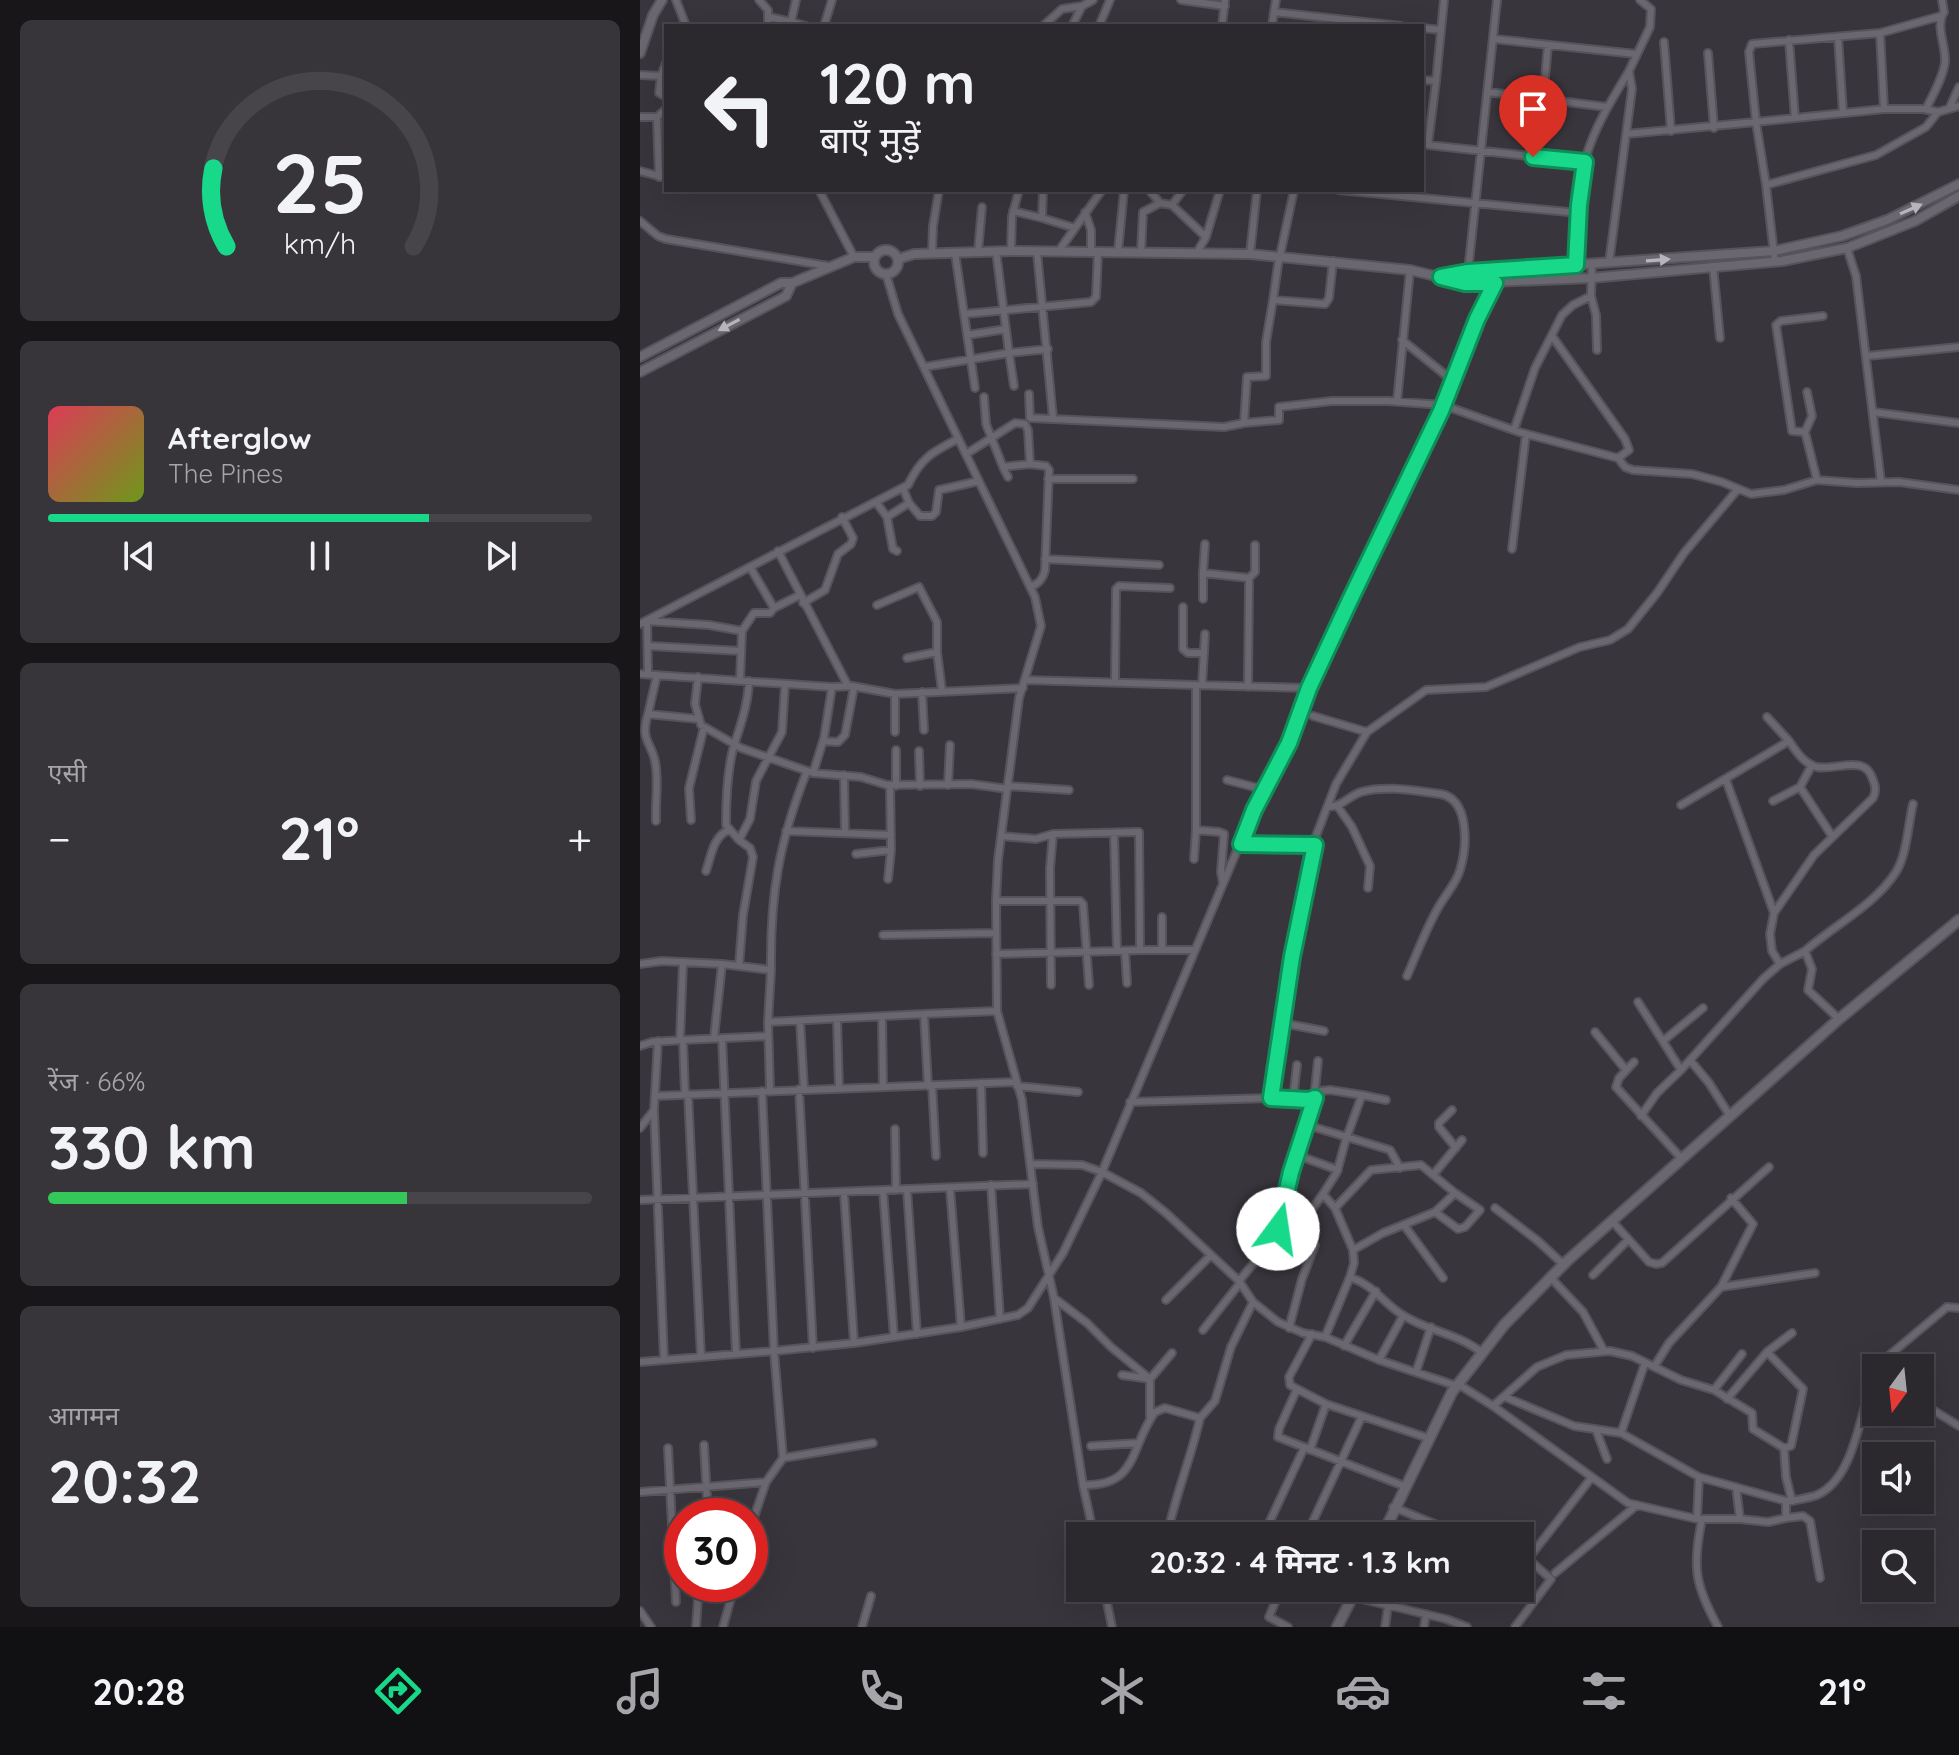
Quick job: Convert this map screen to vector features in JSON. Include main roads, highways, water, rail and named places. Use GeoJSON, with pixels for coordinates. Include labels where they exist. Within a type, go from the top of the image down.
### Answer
{"type":"FeatureCollection","features":[{"type":"Feature","properties":{"kind":"main road"},"geometry":{"type":"LineString","coordinates":[[1387,1522],[1457,1385],[1481,1352],[1551,1278],[1839,1019],[1959,920]]}},
{"type":"Feature","properties":{"kind":"main road"},"geometry":{"type":"LineString","coordinates":[[1337,1627],[1350,1602]]}}]}
